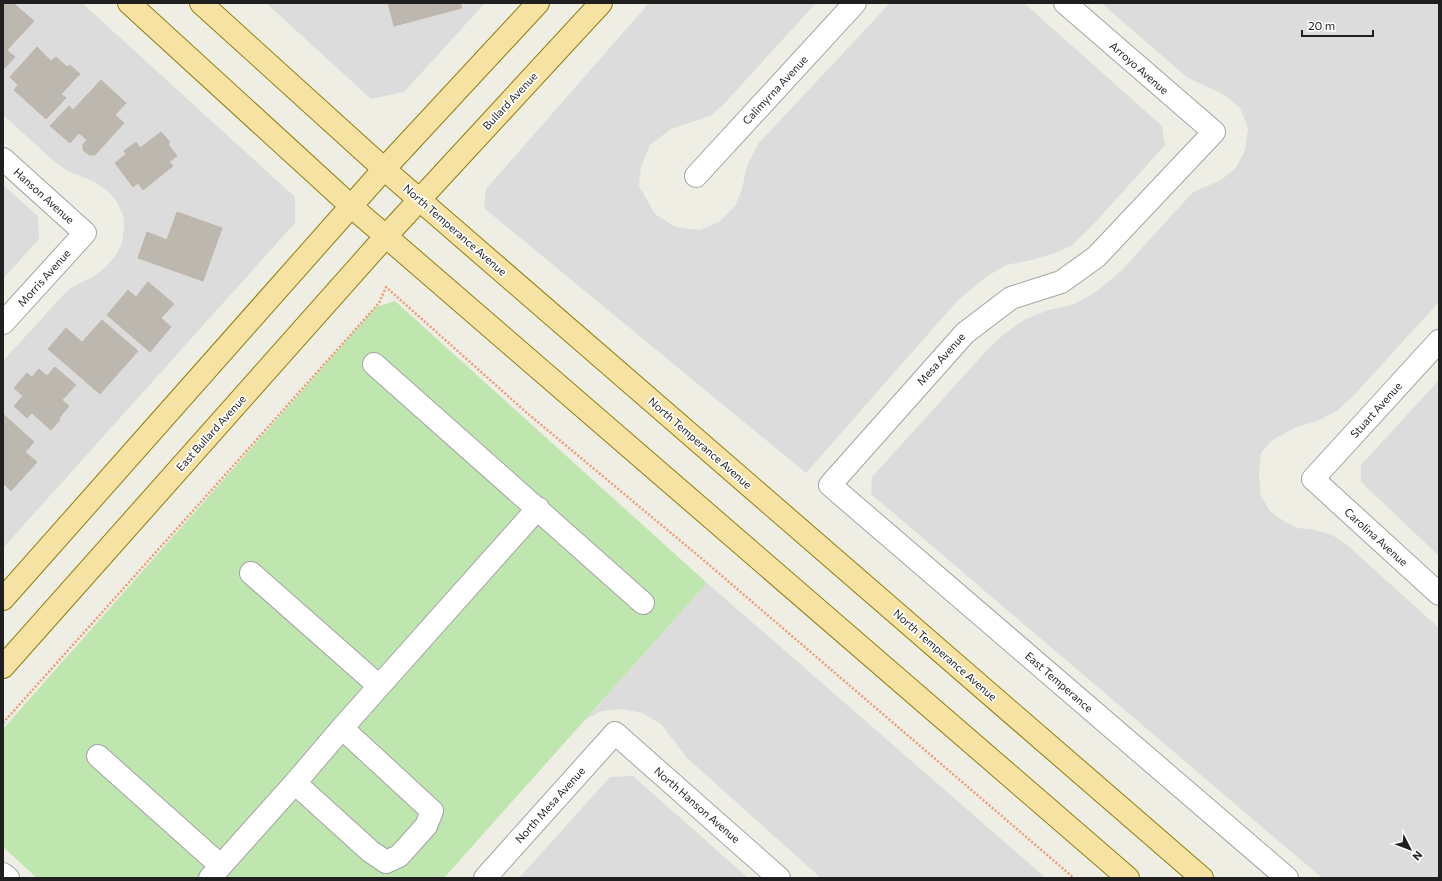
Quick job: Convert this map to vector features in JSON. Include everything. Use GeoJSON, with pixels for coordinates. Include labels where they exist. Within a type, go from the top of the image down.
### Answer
{"type":"FeatureCollection","features":[{"type":"Feature","properties":{"kind":"main road"},"geometry":{"type":"LineString","coordinates":[[129,3],[352,207],[1128,878]]}},
{"type":"Feature","properties":{"kind":"main road","name":"North Temperance Avenue"},"geometry":{"type":"LineString","coordinates":[[201,3],[419,200],[1202,878]]}},
{"type":"Feature","properties":{"kind":"main road"},"geometry":{"type":"LineString","coordinates":[[3,599],[352,207],[384,169],[538,3]]}},
{"type":"Feature","properties":{"kind":"main road","name":"Bullard Avenue"},"geometry":{"type":"LineString","coordinates":[[419,200],[601,3]]}},
{"type":"Feature","properties":{"kind":"main road","name":"East Bullard Avenue"},"geometry":{"type":"LineString","coordinates":[[3,667],[419,200]]}},
{"type":"Feature","properties":{"kind":"street","name":"Calimyrna Avenue"},"geometry":{"type":"LineString","coordinates":[[696,176],[855,3]]}},
{"type":"Feature","properties":{"kind":"street","name":"Arroyo Avenue"},"geometry":{"type":"LineString","coordinates":[[1065,3],[1214,132]]}},
{"type":"Feature","properties":{"kind":"street","name":"Mesa Avenue"},"geometry":{"type":"LineString","coordinates":[[830,485],[965,333],[1011,298],[1061,282],[1096,257],[1214,132]]}},
{"type":"Feature","properties":{"kind":"street","name":"Hanson Avenue"},"geometry":{"type":"LineString","coordinates":[[3,159],[85,233]]}},
{"type":"Feature","properties":{"kind":"street","name":"Morris Avenue"},"geometry":{"type":"LineString","coordinates":[[3,324],[85,233]]}},
{"type":"Feature","properties":{"kind":"street","name":"Stuart Avenue"},"geometry":{"type":"LineString","coordinates":[[1313,479],[1439,341]]}},
{"type":"Feature","properties":{"kind":"street"},"geometry":{"type":"LineString","coordinates":[[374,364],[538,508],[643,603]]}},
{"type":"Feature","properties":{"kind":"street","name":"Carolina Avenue"},"geometry":{"type":"LineString","coordinates":[[1313,479],[1439,594]]}},
{"type":"Feature","properties":{"kind":"street","name":"East Temperance"},"geometry":{"type":"LineString","coordinates":[[830,485],[1287,878]]}},
{"type":"Feature","properties":{"kind":"street"},"geometry":{"type":"LineString","coordinates":[[98,756],[216,872],[538,508]]}},
{"type":"Feature","properties":{"kind":"street"},"geometry":{"type":"LineString","coordinates":[[251,573],[379,686]]}},
{"type":"Feature","properties":{"kind":"street"},"geometry":{"type":"LineString","coordinates":[[295,783],[370,851],[386,862],[399,856],[426,826],[432,811],[342,728]]}},
{"type":"Feature","properties":{"kind":"street","name":"North Mesa Avenue"},"geometry":{"type":"LineString","coordinates":[[485,878],[615,733]]}},
{"type":"Feature","properties":{"kind":"street","name":"North Hanson Avenue"},"geometry":{"type":"LineString","coordinates":[[615,733],[779,878]]}},
{"type":"Feature","properties":{"kind":"street"},"geometry":{"type":"LineString","coordinates":[[3,874],[8,878]]}},
{"type":"Feature","properties":{"kind":"path"},"geometry":{"type":"LineString","coordinates":[[3,723],[379,303],[386,287],[527,413],[701,558],[1074,878]]}},
{"type":"Feature","properties":{"kind":"shaded area"},"geometry":{"type":"Polygon","coordinates":[[[3,3],[82,3],[295,197],[295,223],[3,548],[3,361],[63,295],[71,288],[94,276],[105,268],[116,255],[122,243],[124,229],[123,215],[117,202],[108,191],[95,182],[68,171],[56,163],[3,115],[3,3]]]}},
{"type":"Feature","properties":{"kind":"shaded area"},"geometry":{"type":"Polygon","coordinates":[[[266,3],[485,3],[404,92],[371,99],[266,3]]]}},
{"type":"Feature","properties":{"kind":"shaded area"},"geometry":{"type":"Polygon","coordinates":[[[649,3],[816,3],[724,104],[710,116],[671,129],[650,145],[641,167],[639,186],[655,214],[675,227],[700,230],[719,222],[735,206],[742,189],[747,166],[758,144],[890,3],[1024,3],[1162,126],[1165,145],[1091,227],[1071,246],[1052,254],[1028,261],[1006,265],[986,277],[958,300],[806,473],[484,208],[486,189],[649,3]]]}},
{"type":"Feature","properties":{"kind":"shaded area"},"geometry":{"type":"Polygon","coordinates":[[[1101,3],[1439,3],[1439,302],[1355,394],[1337,411],[1317,421],[1297,427],[1272,440],[1261,453],[1259,475],[1261,496],[1270,511],[1285,522],[1298,528],[1315,530],[1332,535],[1346,544],[1439,628],[1439,878],[1322,878],[871,494],[872,477],[988,349],[1004,334],[1024,320],[1048,310],[1072,305],[1096,292],[1122,270],[1193,192],[1221,180],[1236,168],[1245,150],[1248,128],[1240,108],[1223,94],[1188,78],[1101,3]]]}},
{"type":"Feature","properties":{"kind":"shaded area"},"geometry":{"type":"Polygon","coordinates":[[[3,185],[38,216],[39,239],[3,279],[3,185]]]}},
{"type":"Feature","properties":{"kind":"shaded area"},"geometry":{"type":"Polygon","coordinates":[[[1439,380],[1439,556],[1361,482],[1361,465],[1439,380]]]}},
{"type":"Feature","properties":{"kind":"shaded area"},"geometry":{"type":"Polygon","coordinates":[[[707,583],[1046,878],[821,878],[687,758],[661,724],[642,713],[622,709],[602,711],[586,719],[707,583]]]}},
{"type":"Feature","properties":{"kind":"shaded area"},"geometry":{"type":"Polygon","coordinates":[[[633,776],[748,878],[519,878],[610,777],[633,776]]]}},
{"type":"Feature","properties":{"kind":"green space"},"geometry":{"type":"Polygon","coordinates":[[[395,301],[707,583],[444,878],[37,878],[3,847],[3,729],[376,307],[395,301]]]}},
{"type":"Feature","properties":{"kind":"building"},"geometry":{"type":"Polygon","coordinates":[[[5,3],[13,3],[34,21],[7,50],[15,57],[3,70],[3,5],[5,3]]]}},
{"type":"Feature","properties":{"kind":"building"},"geometry":{"type":"Polygon","coordinates":[[[388,3],[460,3],[462,8],[394,26],[388,3]]]}},
{"type":"Feature","properties":{"kind":"building"},"geometry":{"type":"Polygon","coordinates":[[[37,47],[51,61],[56,57],[67,67],[70,65],[80,74],[61,94],[66,98],[46,119],[14,90],[18,85],[10,77],[37,47]]]}},
{"type":"Feature","properties":{"kind":"building"},"geometry":{"type":"Polygon","coordinates":[[[101,80],[126,103],[115,115],[124,123],[95,155],[89,155],[83,150],[83,144],[87,140],[79,133],[70,143],[50,126],[69,106],[73,110],[101,80]]]}},
{"type":"Feature","properties":{"kind":"building"},"geometry":{"type":"Polygon","coordinates":[[[161,132],[170,142],[168,144],[177,156],[169,162],[173,166],[143,190],[138,183],[133,187],[115,163],[126,154],[124,151],[136,142],[140,148],[161,132]]]}},
{"type":"Feature","properties":{"kind":"building"},"geometry":{"type":"Polygon","coordinates":[[[177,212],[222,228],[203,281],[138,258],[147,232],[167,240],[177,212]]]}},
{"type":"Feature","properties":{"kind":"building"},"geometry":{"type":"Polygon","coordinates":[[[148,282],[174,304],[161,318],[171,327],[150,352],[107,315],[128,290],[136,297],[148,282]]]}},
{"type":"Feature","properties":{"kind":"building"},"geometry":{"type":"Polygon","coordinates":[[[102,320],[138,351],[100,394],[48,349],[66,328],[82,342],[102,320]]]}},
{"type":"Feature","properties":{"kind":"building"},"geometry":{"type":"Polygon","coordinates":[[[55,367],[76,385],[62,400],[69,406],[51,430],[32,413],[27,418],[14,406],[23,396],[14,388],[27,373],[32,377],[39,369],[47,376],[55,367]]]}},
{"type":"Feature","properties":{"kind":"building"},"geometry":{"type":"Polygon","coordinates":[[[3,414],[34,442],[25,452],[37,462],[11,491],[3,483],[3,414]]]}}]}
